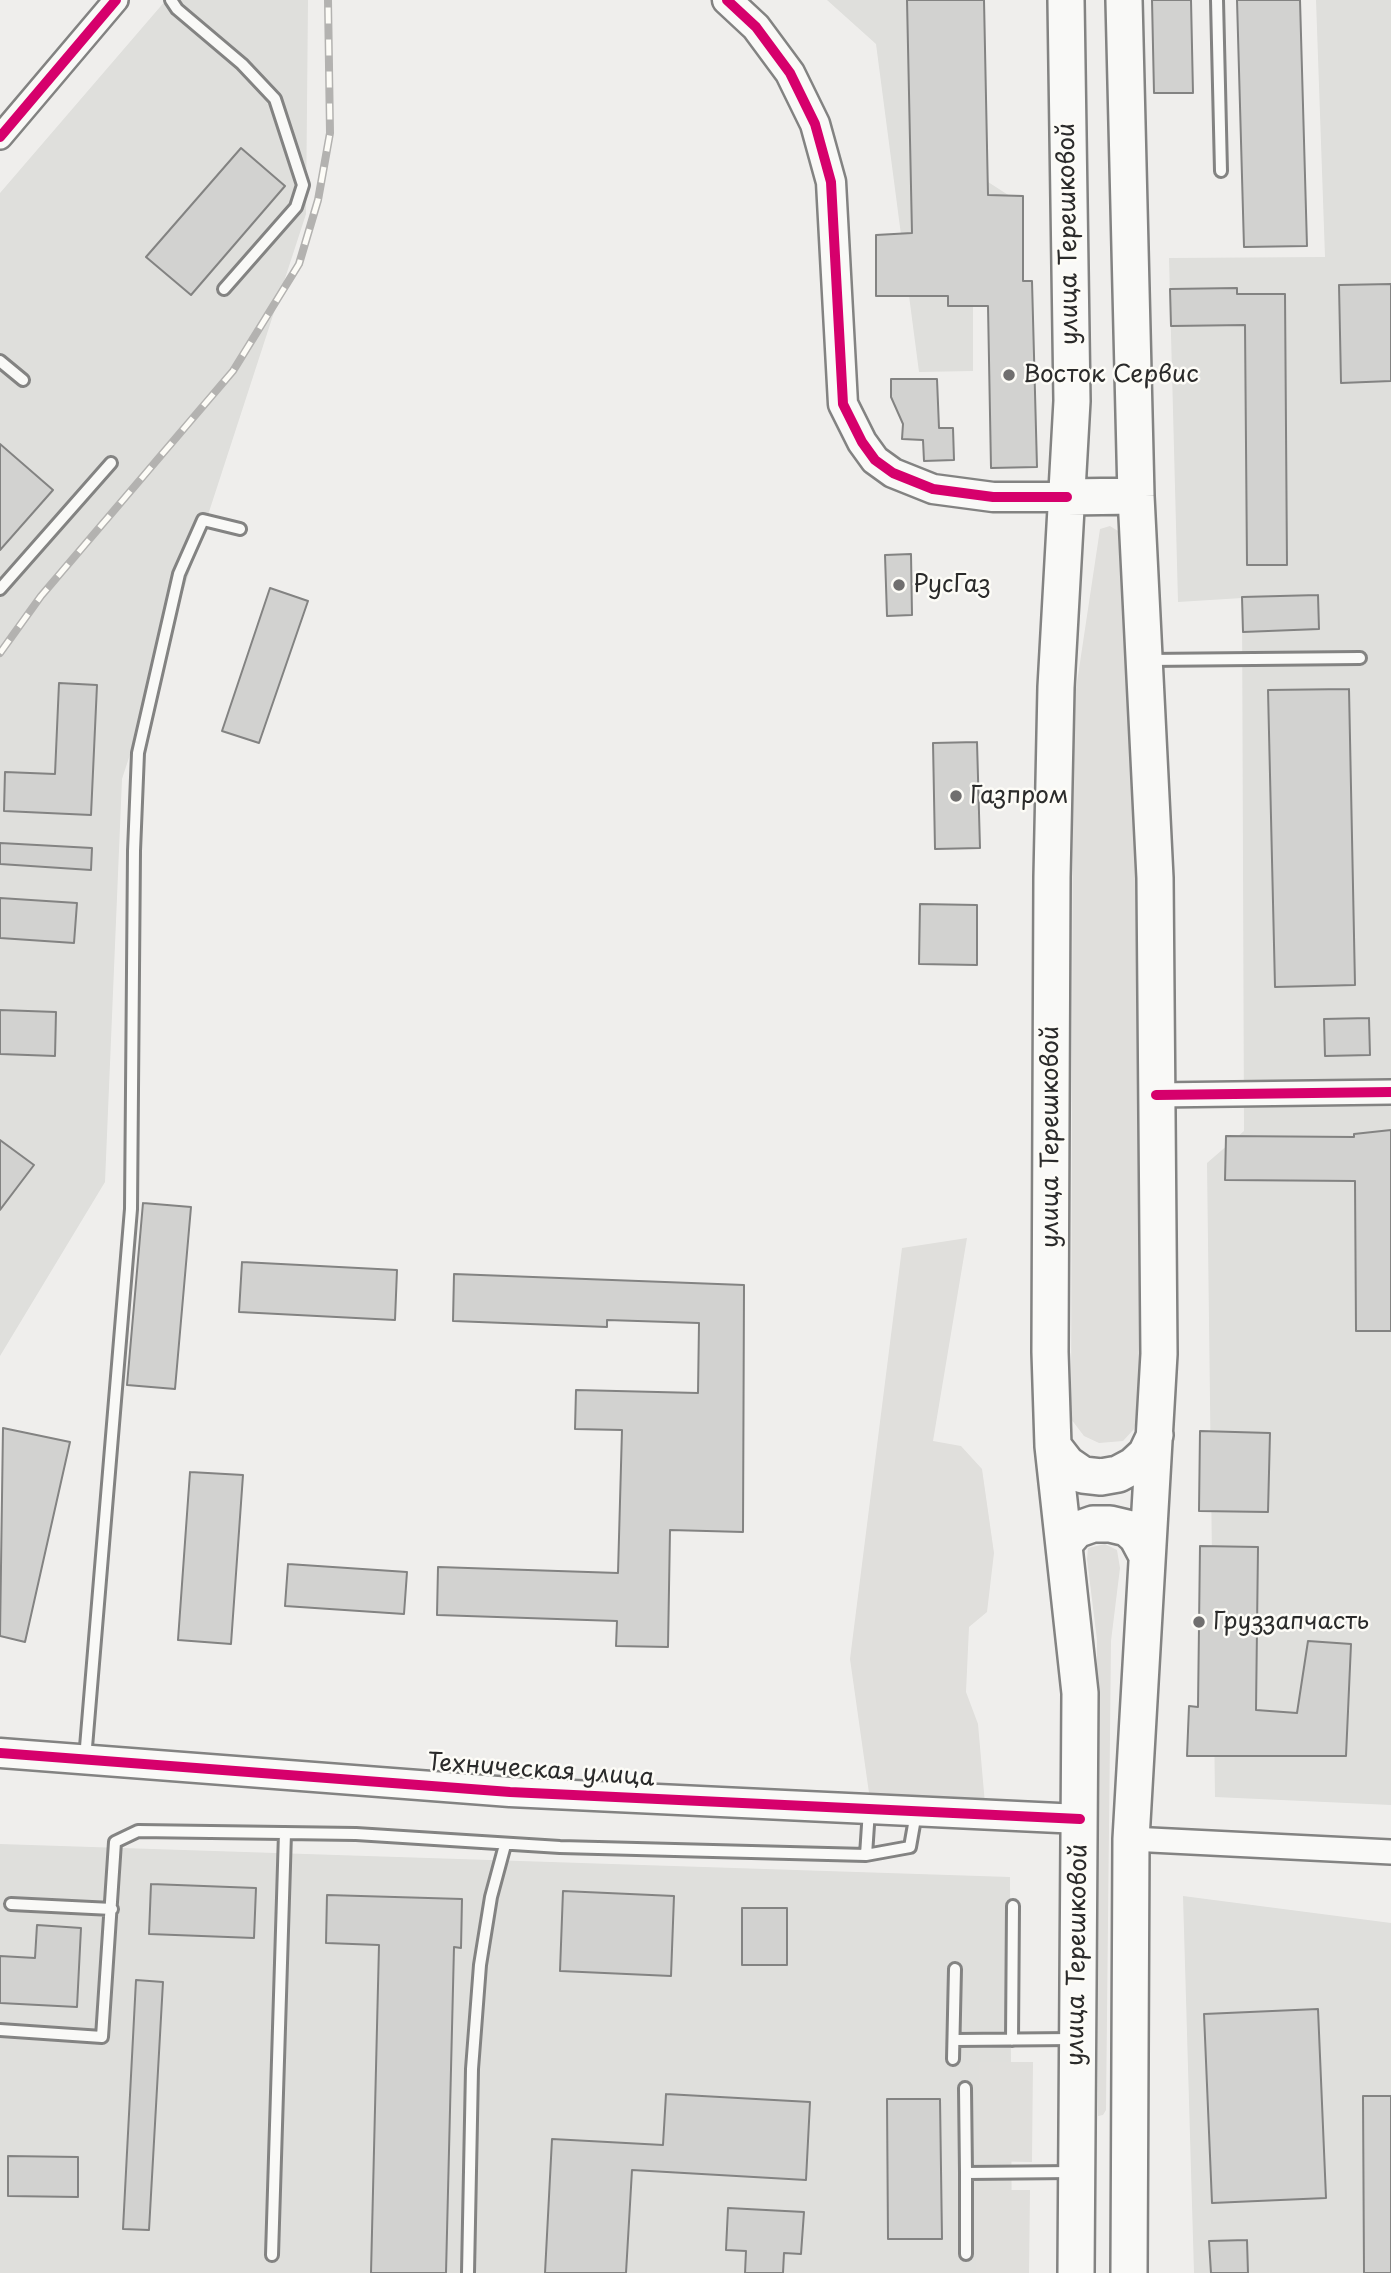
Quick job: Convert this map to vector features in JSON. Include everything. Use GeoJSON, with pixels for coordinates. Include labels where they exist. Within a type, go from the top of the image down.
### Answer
{"type":"FeatureCollection","features":[{"type":"Feature","properties":{"kind":"main road","name":"улица Терешковой"},"geometry":{"type":"LineString","coordinates":[[1066,0],[1072,401],[1057,676],[1052,877],[1050,1352],[1053,1446],[1080,1693],[1076,2273]]}},
{"type":"Feature","properties":{"kind":"main road","name":"улица Терешковой"},"geometry":{"type":"LineString","coordinates":[[1124,0],[1136,495],[1155,877],[1159,1354],[1145,1552],[1130,1839],[1129,2273]]}},
{"type":"Feature","properties":{"kind":"main road"},"geometry":{"type":"LineString","coordinates":[[1067,497],[1136,495]]}},
{"type":"Feature","properties":{"kind":"main road"},"geometry":{"type":"LineString","coordinates":[[1053,1446],[1068,1464],[1083,1475],[1101,1477],[1118,1474],[1133,1466],[1146,1454],[1155,1435]]}},
{"type":"Feature","properties":{"kind":"main road"},"geometry":{"type":"LineString","coordinates":[[1064,1544],[1076,1531],[1093,1524],[1110,1524],[1127,1528],[1137,1537],[1145,1552]]}},
{"type":"Feature","properties":{"kind":"main road"},"geometry":{"type":"LineString","coordinates":[[1075,2119],[1088,2129],[1100,2132],[1114,2129],[1129,2119]]}},
{"type":"Feature","properties":{"kind":"street"},"geometry":{"type":"LineString","coordinates":[[0,137],[116,0]]}},
{"type":"Feature","properties":{"kind":"street"},"geometry":{"type":"LineString","coordinates":[[727,0],[756,27],[790,73],[815,124],[831,182],[843,404],[862,442],[875,460],[893,473],[933,489],[993,497],[1067,497]]}},
{"type":"Feature","properties":{"kind":"street"},"geometry":{"type":"LineString","coordinates":[[1156,1095],[1391,1092]]}},
{"type":"Feature","properties":{"kind":"street","name":"Техническая улица"},"geometry":{"type":"LineString","coordinates":[[0,1753],[510,1792],[1080,1819]]}},
{"type":"Feature","properties":{"kind":"street"},"geometry":{"type":"LineString","coordinates":[[1130,1839],[1391,1852]]}},
{"type":"Feature","properties":{"kind":"lane"},"geometry":{"type":"LineString","coordinates":[[171,0],[177,9],[242,64],[275,99],[303,185],[296,207],[224,289]]}},
{"type":"Feature","properties":{"kind":"lane"},"geometry":{"type":"LineString","coordinates":[[1217,0],[1221,171]]}},
{"type":"Feature","properties":{"kind":"lane"},"geometry":{"type":"LineString","coordinates":[[0,361],[23,380]]}},
{"type":"Feature","properties":{"kind":"lane"},"geometry":{"type":"LineString","coordinates":[[0,589],[111,463]]}},
{"type":"Feature","properties":{"kind":"lane"},"geometry":{"type":"LineString","coordinates":[[85,1759],[131,1209],[134,851],[138,753],[179,574],[203,520],[240,529]]}},
{"type":"Feature","properties":{"kind":"lane"},"geometry":{"type":"LineString","coordinates":[[1145,660],[1360,658]]}},
{"type":"Feature","properties":{"kind":"lane"},"geometry":{"type":"LineString","coordinates":[[866,1855],[869,1810]]}},
{"type":"Feature","properties":{"kind":"lane"},"geometry":{"type":"LineString","coordinates":[[0,2030],[102,2037],[115,1842],[138,1831],[356,1834],[505,1845],[866,1855],[910,1847],[916,1812]]}},
{"type":"Feature","properties":{"kind":"lane"},"geometry":{"type":"LineString","coordinates":[[272,2255],[285,1833]]}},
{"type":"Feature","properties":{"kind":"lane"},"geometry":{"type":"LineString","coordinates":[[468,2273],[472,2069],[480,1965],[491,1897],[505,1845]]}},
{"type":"Feature","properties":{"kind":"lane"},"geometry":{"type":"LineString","coordinates":[[11,1903],[111,1909]]}},
{"type":"Feature","properties":{"kind":"lane"},"geometry":{"type":"LineString","coordinates":[[1012,2040],[1013,1906]]}},
{"type":"Feature","properties":{"kind":"lane"},"geometry":{"type":"LineString","coordinates":[[953,2059],[955,1969]]}},
{"type":"Feature","properties":{"kind":"lane"},"geometry":{"type":"LineString","coordinates":[[954,2040],[1076,2039]]}},
{"type":"Feature","properties":{"kind":"lane"},"geometry":{"type":"LineString","coordinates":[[965,2088],[966,2254]]}},
{"type":"Feature","properties":{"kind":"lane"},"geometry":{"type":"LineString","coordinates":[[966,2173],[1075,2172]]}},
{"type":"Feature","properties":{"kind":"shaded area"},"geometry":{"type":"Polygon","coordinates":[[[166,0],[308,0],[306,214],[122,779],[105,1182],[0,1356],[0,193],[166,0]]]}},
{"type":"Feature","properties":{"kind":"shaded area"},"geometry":{"type":"Polygon","coordinates":[[[827,0],[981,0],[985,180],[1016,200],[973,279],[973,371],[919,372],[876,44],[827,0]]]}},
{"type":"Feature","properties":{"kind":"shaded area"},"geometry":{"type":"Polygon","coordinates":[[[1316,0],[1391,0],[1391,1805],[1215,1797],[1207,1163],[1244,1131],[1242,598],[1178,602],[1169,258],[1325,257],[1316,0]]]}},
{"type":"Feature","properties":{"kind":"shaded area"},"geometry":{"type":"Polygon","coordinates":[[[1110,526],[1118,531],[1139,877],[1139,1410],[1134,1429],[1123,1441],[1099,1443],[1084,1436],[1071,1419],[1073,709],[1100,529],[1110,526]]]}},
{"type":"Feature","properties":{"kind":"shaded area"},"geometry":{"type":"Polygon","coordinates":[[[967,1238],[933,1441],[961,1446],[982,1469],[994,1553],[987,1612],[969,1627],[966,1692],[978,1724],[985,1804],[870,1800],[850,1659],[902,1248],[967,1238]]]}},
{"type":"Feature","properties":{"kind":"shaded area"},"geometry":{"type":"Polygon","coordinates":[[[1105,1544],[1117,1550],[1120,1568],[1111,1641],[1106,2110],[1103,2115],[1098,2116],[1097,1640],[1087,1559],[1088,1548],[1105,1544]]]}},
{"type":"Feature","properties":{"kind":"shaded area"},"geometry":{"type":"Polygon","coordinates":[[[0,1844],[1010,1877],[1012,2273],[0,2273],[0,1844]]]}},
{"type":"Feature","properties":{"kind":"shaded area"},"geometry":{"type":"Polygon","coordinates":[[[1183,1896],[1391,1923],[1391,2273],[1194,2273],[1183,1896]]]}},
{"type":"Feature","properties":{"kind":"shaded area"},"geometry":{"type":"Polygon","coordinates":[[[979,2062],[1033,2062],[1032,2162],[978,2161],[979,2062]]]}},
{"type":"Feature","properties":{"kind":"shaded area"},"geometry":{"type":"Polygon","coordinates":[[[976,2190],[1030,2190],[1029,2273],[976,2273],[976,2190]]]}},
{"type":"Feature","properties":{"kind":"building"},"geometry":{"type":"Polygon","coordinates":[[[907,0],[984,0],[988,195],[1023,196],[1023,281],[1032,281],[1037,467],[991,468],[988,306],[948,306],[948,296],[876,296],[876,235],[912,233],[907,0]]]}},
{"type":"Feature","properties":{"kind":"building"},"geometry":{"type":"Polygon","coordinates":[[[1152,0],[1191,0],[1193,93],[1154,93],[1152,0]]]}},
{"type":"Feature","properties":{"kind":"building"},"geometry":{"type":"Polygon","coordinates":[[[1237,0],[1300,0],[1307,246],[1244,247],[1237,0]]]}},
{"type":"Feature","properties":{"kind":"building"},"geometry":{"type":"Polygon","coordinates":[[[241,148],[285,186],[191,295],[146,257],[241,148]]]}},
{"type":"Feature","properties":{"kind":"building"},"geometry":{"type":"Polygon","coordinates":[[[1391,284],[1391,381],[1341,383],[1339,285],[1391,284]]]}},
{"type":"Feature","properties":{"kind":"building"},"geometry":{"type":"Polygon","coordinates":[[[1237,288],[1237,294],[1285,294],[1287,565],[1247,565],[1245,325],[1171,326],[1170,289],[1237,288]]]}},
{"type":"Feature","properties":{"kind":"building"},"geometry":{"type":"Polygon","coordinates":[[[891,379],[937,379],[939,428],[953,428],[954,460],[924,461],[923,440],[902,439],[903,424],[891,397],[891,379]]]}},
{"type":"Feature","properties":{"kind":"building"},"geometry":{"type":"Polygon","coordinates":[[[0,444],[53,490],[0,550],[0,444]]]}},
{"type":"Feature","properties":{"kind":"building","name":"РусГаз"},"geometry":{"type":"Polygon","coordinates":[[[911,554],[912,615],[887,616],[885,555],[911,554]]]}},
{"type":"Feature","properties":{"kind":"building"},"geometry":{"type":"Polygon","coordinates":[[[270,588],[308,601],[259,743],[222,731],[270,588]]]}},
{"type":"Feature","properties":{"kind":"building"},"geometry":{"type":"Polygon","coordinates":[[[1318,595],[1319,629],[1243,632],[1242,597],[1318,595]]]}},
{"type":"Feature","properties":{"kind":"building"},"geometry":{"type":"Polygon","coordinates":[[[59,683],[97,685],[91,815],[4,811],[5,772],[55,774],[59,683]]]}},
{"type":"Feature","properties":{"kind":"building"},"geometry":{"type":"Polygon","coordinates":[[[1349,689],[1355,985],[1275,987],[1268,690],[1349,689]]]}},
{"type":"Feature","properties":{"kind":"building","name":"Газпром"},"geometry":{"type":"Polygon","coordinates":[[[977,742],[980,848],[935,849],[933,743],[977,742]]]}},
{"type":"Feature","properties":{"kind":"building"},"geometry":{"type":"Polygon","coordinates":[[[0,843],[92,848],[91,870],[0,864],[0,843]]]}},
{"type":"Feature","properties":{"kind":"building"},"geometry":{"type":"Polygon","coordinates":[[[0,898],[77,903],[74,943],[0,938],[0,898]]]}},
{"type":"Feature","properties":{"kind":"building"},"geometry":{"type":"Polygon","coordinates":[[[920,904],[977,905],[977,965],[919,964],[920,904]]]}},
{"type":"Feature","properties":{"kind":"building"},"geometry":{"type":"Polygon","coordinates":[[[0,1010],[56,1012],[55,1056],[0,1054],[0,1010]]]}},
{"type":"Feature","properties":{"kind":"building"},"geometry":{"type":"Polygon","coordinates":[[[1369,1018],[1370,1055],[1325,1056],[1324,1019],[1369,1018]]]}},
{"type":"Feature","properties":{"kind":"building"},"geometry":{"type":"Polygon","coordinates":[[[1391,1130],[1391,1331],[1356,1331],[1355,1181],[1225,1180],[1226,1136],[1354,1137],[1354,1134],[1391,1130]]]}},
{"type":"Feature","properties":{"kind":"building"},"geometry":{"type":"Polygon","coordinates":[[[0,1140],[34,1165],[0,1210],[0,1140]]]}},
{"type":"Feature","properties":{"kind":"building"},"geometry":{"type":"Polygon","coordinates":[[[143,1203],[191,1207],[175,1389],[127,1385],[143,1203]]]}},
{"type":"Feature","properties":{"kind":"building"},"geometry":{"type":"Polygon","coordinates":[[[242,1262],[397,1270],[395,1320],[239,1312],[242,1262]]]}},
{"type":"Feature","properties":{"kind":"building"},"geometry":{"type":"Polygon","coordinates":[[[454,1274],[744,1285],[743,1532],[670,1530],[668,1647],[616,1646],[617,1621],[437,1615],[438,1567],[618,1573],[622,1430],[575,1429],[576,1390],[698,1393],[699,1323],[607,1320],[607,1327],[453,1321],[454,1274]]]}},
{"type":"Feature","properties":{"kind":"building"},"geometry":{"type":"Polygon","coordinates":[[[3,1428],[70,1442],[25,1642],[0,1636],[3,1428]]]}},
{"type":"Feature","properties":{"kind":"building"},"geometry":{"type":"Polygon","coordinates":[[[1200,1431],[1270,1433],[1268,1512],[1199,1511],[1200,1431]]]}},
{"type":"Feature","properties":{"kind":"building"},"geometry":{"type":"Polygon","coordinates":[[[190,1472],[243,1475],[231,1644],[178,1640],[190,1472]]]}},
{"type":"Feature","properties":{"kind":"building"},"geometry":{"type":"Polygon","coordinates":[[[1200,1546],[1258,1547],[1256,1710],[1297,1713],[1308,1641],[1351,1644],[1346,1756],[1187,1756],[1189,1706],[1198,1707],[1200,1546]]]}},
{"type":"Feature","properties":{"kind":"building"},"geometry":{"type":"Polygon","coordinates":[[[288,1564],[407,1572],[404,1614],[285,1606],[288,1564]]]}},
{"type":"Feature","properties":{"kind":"building"},"geometry":{"type":"Polygon","coordinates":[[[151,1884],[256,1888],[254,1938],[149,1934],[151,1884]]]}},
{"type":"Feature","properties":{"kind":"building"},"geometry":{"type":"Polygon","coordinates":[[[563,1891],[674,1896],[671,1976],[560,1971],[563,1891]]]}},
{"type":"Feature","properties":{"kind":"building"},"geometry":{"type":"Polygon","coordinates":[[[327,1895],[462,1899],[461,1948],[454,1947],[446,2273],[371,2273],[379,1945],[326,1943],[327,1895]]]}},
{"type":"Feature","properties":{"kind":"building"},"geometry":{"type":"Polygon","coordinates":[[[742,1908],[787,1908],[787,1965],[742,1965],[742,1908]]]}},
{"type":"Feature","properties":{"kind":"building"},"geometry":{"type":"Polygon","coordinates":[[[37,1925],[81,1928],[77,2007],[0,2003],[0,1956],[35,1958],[37,1925]]]}},
{"type":"Feature","properties":{"kind":"building"},"geometry":{"type":"Polygon","coordinates":[[[136,1980],[163,1982],[149,2230],[123,2229],[136,1980]]]}},
{"type":"Feature","properties":{"kind":"building"},"geometry":{"type":"Polygon","coordinates":[[[1318,2009],[1326,2198],[1212,2203],[1204,2014],[1318,2009]]]}},
{"type":"Feature","properties":{"kind":"building"},"geometry":{"type":"Polygon","coordinates":[[[666,2094],[810,2102],[806,2180],[632,2170],[626,2273],[545,2273],[552,2139],[663,2145],[666,2094]]]}},
{"type":"Feature","properties":{"kind":"building"},"geometry":{"type":"Polygon","coordinates":[[[1363,2096],[1391,2096],[1391,2273],[1364,2273],[1363,2096]]]}},
{"type":"Feature","properties":{"kind":"building"},"geometry":{"type":"Polygon","coordinates":[[[887,2099],[940,2099],[942,2239],[888,2239],[887,2099]]]}},
{"type":"Feature","properties":{"kind":"building"},"geometry":{"type":"Polygon","coordinates":[[[8,2156],[78,2157],[78,2197],[8,2196],[8,2156]]]}},
{"type":"Feature","properties":{"kind":"building"},"geometry":{"type":"Polygon","coordinates":[[[728,2208],[804,2212],[801,2254],[784,2253],[783,2273],[745,2273],[746,2251],[726,2250],[728,2208]]]}},
{"type":"Feature","properties":{"kind":"building"},"geometry":{"type":"Polygon","coordinates":[[[1247,2240],[1248,2273],[1211,2273],[1209,2241],[1247,2240]]]}},
{"type":"Feature","properties":{"kind":"railway"},"geometry":{"type":"LineString","coordinates":[[0,653],[41,596],[233,371],[299,264],[318,200],[330,133],[328,0]]}},
{"type":"Feature","properties":{"kind":"cycle path"},"geometry":{"type":"LineString","coordinates":[[0,137],[116,0]]}},
{"type":"Feature","properties":{"kind":"cycle path"},"geometry":{"type":"LineString","coordinates":[[727,0],[756,27],[790,73],[815,124],[831,182],[843,404],[862,442],[875,460],[893,473],[933,489],[993,497],[1067,497]]}},
{"type":"Feature","properties":{"kind":"cycle path"},"geometry":{"type":"LineString","coordinates":[[1156,1095],[1391,1092]]}},
{"type":"Feature","properties":{"kind":"cycle path"},"geometry":{"type":"LineString","coordinates":[[0,1753],[510,1792],[1080,1819]]}},
{"type":"Feature","properties":{"kind":"place","name":"Восток Сервис"},"geometry":{"type":"Point","coordinates":[1009,375]}},
{"type":"Feature","properties":{"kind":"place","name":"РусГаз"},"geometry":{"type":"Point","coordinates":[899,585]}},
{"type":"Feature","properties":{"kind":"place","name":"Газпром"},"geometry":{"type":"Point","coordinates":[956,796]}},
{"type":"Feature","properties":{"kind":"place","name":"Груззапчасть"},"geometry":{"type":"Point","coordinates":[1199,1622]}}]}
